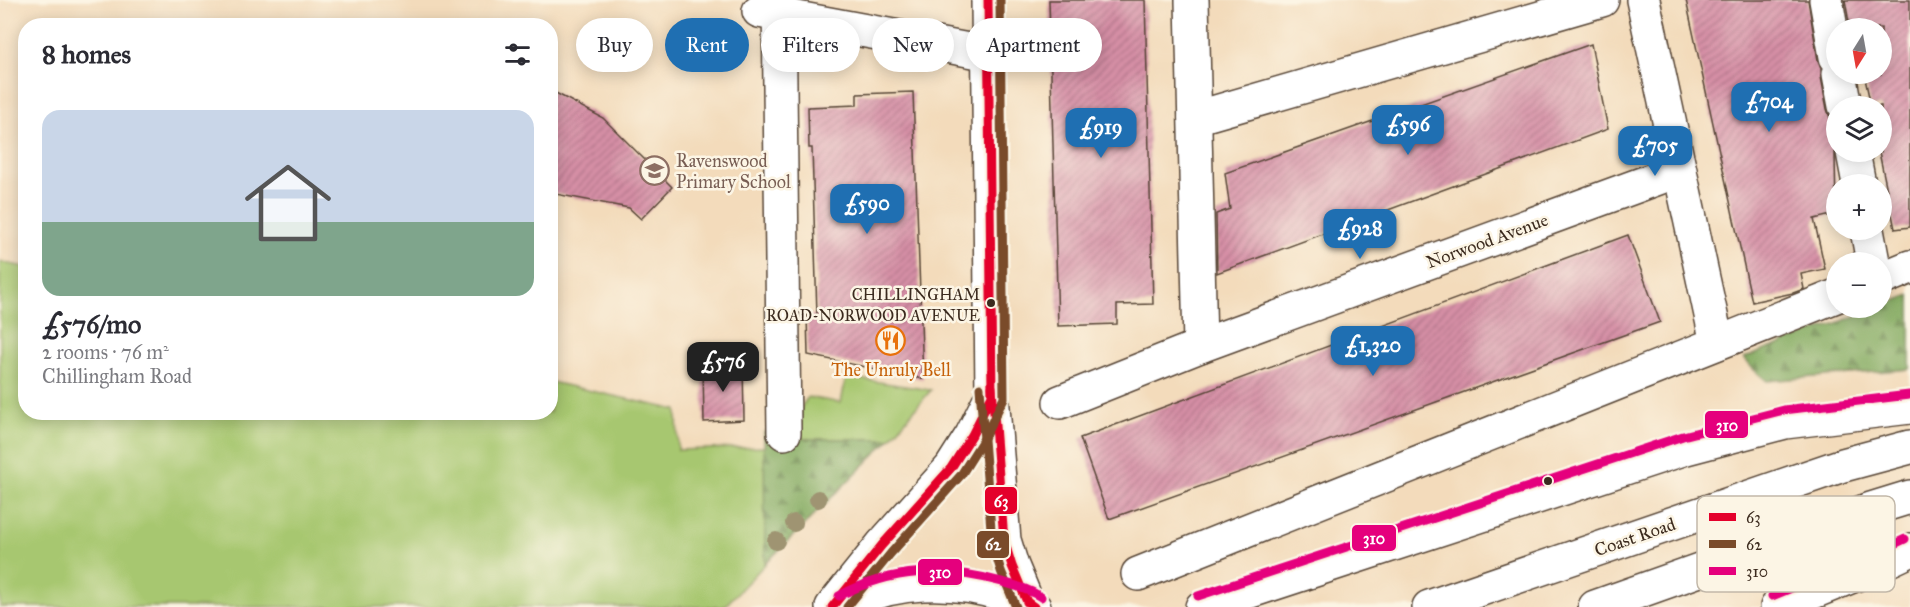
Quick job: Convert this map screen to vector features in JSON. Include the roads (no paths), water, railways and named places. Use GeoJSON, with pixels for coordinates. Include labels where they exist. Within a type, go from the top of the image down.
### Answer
{"type":"FeatureCollection","features":[{"type":"Feature","properties":{"kind":"main road"},"geometry":{"type":"LineString","coordinates":[[988,0],[989,18]]}},
{"type":"Feature","properties":{"kind":"main road"},"geometry":{"type":"LineString","coordinates":[[1192,0],[1200,346]]}},
{"type":"Feature","properties":{"kind":"main road"},"geometry":{"type":"LineString","coordinates":[[1195,118],[1602,0]]}},
{"type":"Feature","properties":{"kind":"main road"},"geometry":{"type":"LineString","coordinates":[[1643,0],[1717,343]]}},
{"type":"Feature","properties":{"kind":"main road"},"geometry":{"type":"LineString","coordinates":[[1826,0],[1829,18]]}},
{"type":"Feature","properties":{"kind":"main road"},"geometry":{"type":"LineString","coordinates":[[784,433],[772,8],[966,49]]}},
{"type":"Feature","properties":{"kind":"main road"},"geometry":{"type":"LineString","coordinates":[[990,72],[992,395],[1004,540],[1012,566],[1031,604]]}},
{"type":"Feature","properties":{"kind":"main road","name":"Norwood Avenue"},"geometry":{"type":"LineString","coordinates":[[1060,402],[1200,346],[1680,170]]}},
{"type":"Feature","properties":{"kind":"main road"},"geometry":{"type":"LineString","coordinates":[[1892,274],[1910,267]]}},
{"type":"Feature","properties":{"kind":"main road"},"geometry":{"type":"LineString","coordinates":[[1138,574],[1826,300]]}},
{"type":"Feature","properties":{"kind":"main road"},"geometry":{"type":"LineString","coordinates":[[832,607],[882,545],[951,468],[972,435],[992,395]]}},
{"type":"Feature","properties":{"kind":"main road"},"geometry":{"type":"LineString","coordinates":[[1202,607],[1686,448],[1785,422],[1910,407]]}},
{"type":"Feature","properties":{"kind":"main road","name":"Coast Road"},"geometry":{"type":"LineString","coordinates":[[1753,496],[1843,465],[1910,447]]}},
{"type":"Feature","properties":{"kind":"main road"},"geometry":{"type":"LineString","coordinates":[[1895,502],[1910,498]]}},
{"type":"Feature","properties":{"kind":"main road","name":"Coast Road"},"geometry":{"type":"LineString","coordinates":[[1429,607],[1697,515]]}},
{"type":"Feature","properties":{"kind":"main road"},"geometry":{"type":"LineString","coordinates":[[1895,557],[1910,550]]}},
{"type":"Feature","properties":{"kind":"main road"},"geometry":{"type":"LineString","coordinates":[[1596,607],[1697,571]]}},
{"type":"Feature","properties":{"kind":"main road"},"geometry":{"type":"LineString","coordinates":[[845,607],[855,601],[898,586],[945,584],[986,589],[1031,604]]}},
{"type":"Feature","properties":{"kind":"main road"},"geometry":{"type":"LineString","coordinates":[[1778,607],[1814,592]]}},
{"type":"Feature","properties":{"kind":"place","name":"Ravenswood Primary School"},"geometry":{"type":"Point","coordinates":[655,171]}},
{"type":"Feature","properties":{"kind":"place","name":"CHILLINGHAM ROAD-NORWOOD AVENUE"},"geometry":{"type":"Point","coordinates":[991,303]}},
{"type":"Feature","properties":{"kind":"place","name":"The Unruly Bell"},"geometry":{"type":"Point","coordinates":[891,341]}}]}
